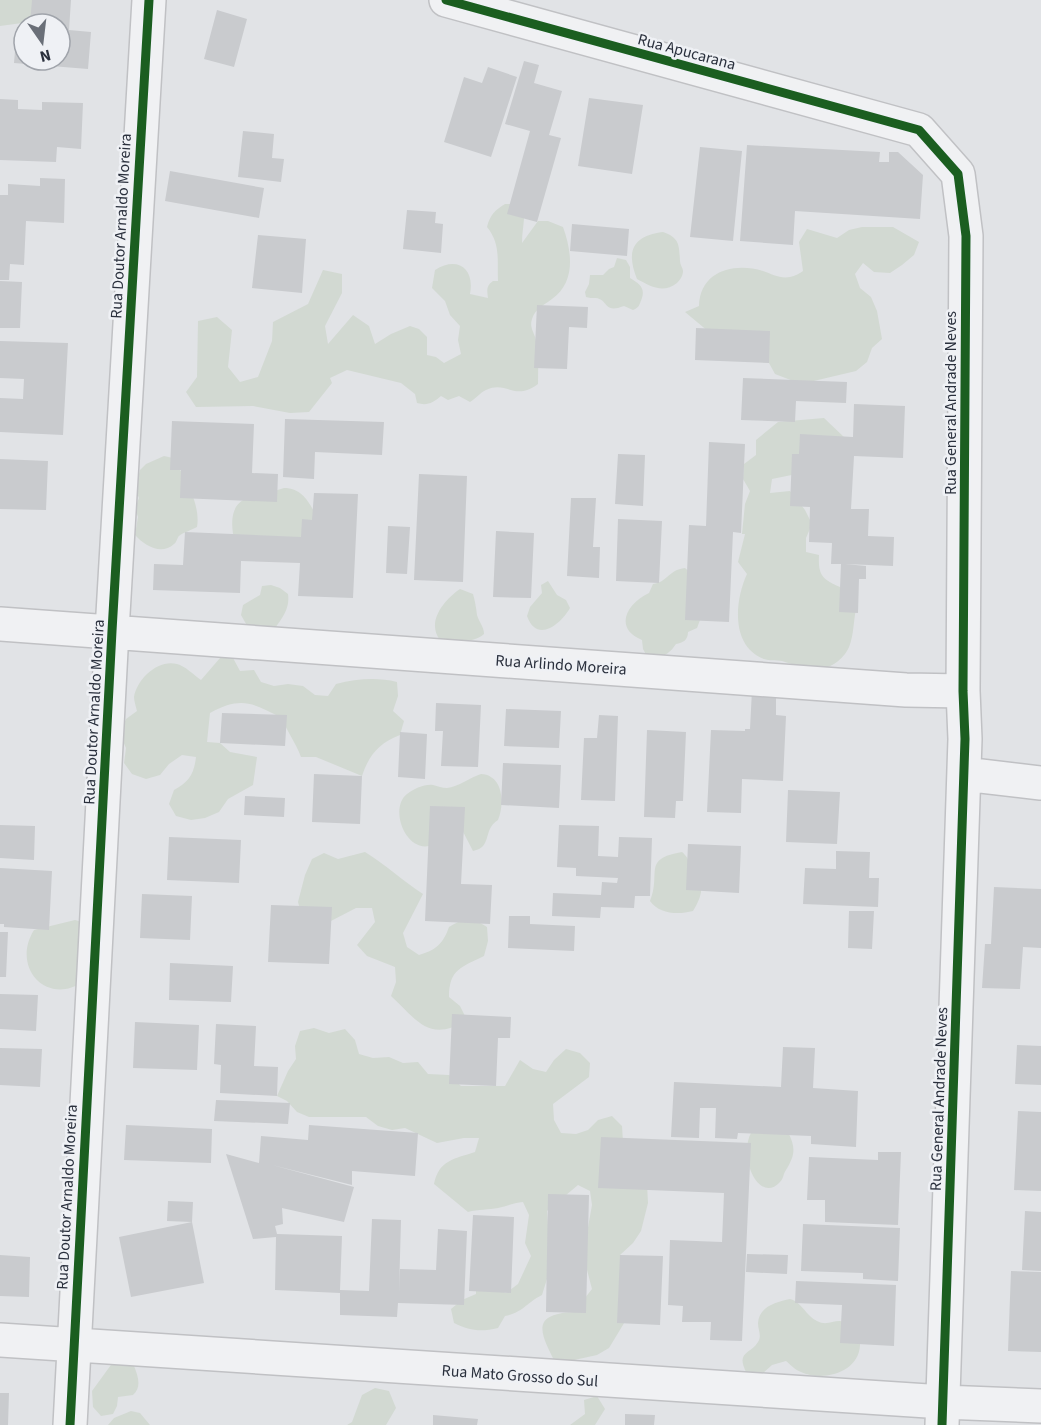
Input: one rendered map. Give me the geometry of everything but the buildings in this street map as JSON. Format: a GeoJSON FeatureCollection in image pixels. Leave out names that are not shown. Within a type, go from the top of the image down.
{"type":"FeatureCollection","features":[{"type":"Feature","properties":{"kind":"street","name":"Rua Doutor Arnaldo Moreira"},"geometry":{"type":"LineString","coordinates":[[70,1425],[112,631],[149,0]]}},
{"type":"Feature","properties":{"kind":"street","name":"Rua Apucarana"},"geometry":{"type":"LineString","coordinates":[[446,0],[919,130]]}},
{"type":"Feature","properties":{"kind":"street","name":"Rua General Andrade Neves"},"geometry":{"type":"LineString","coordinates":[[919,130],[958,174],[966,236],[963,691]]}},
{"type":"Feature","properties":{"kind":"street","name":"Rua Arlindo Moreira"},"geometry":{"type":"LineString","coordinates":[[0,624],[906,690],[963,691]]}},
{"type":"Feature","properties":{"kind":"street"},"geometry":{"type":"LineString","coordinates":[[963,691],[964,774],[1041,783]]}},
{"type":"Feature","properties":{"kind":"street","name":"Rua General Andrade Neves"},"geometry":{"type":"LineString","coordinates":[[942,1414],[964,774]]}},
{"type":"Feature","properties":{"kind":"street","name":"Rua Mato Grosso do Sul"},"geometry":{"type":"LineString","coordinates":[[0,1340],[942,1414],[1041,1406]]}},
{"type":"Feature","properties":{"kind":"shaded area"},"geometry":{"type":"Polygon","coordinates":[[[0,0],[45,0],[40,12],[12,12],[12,24],[0,26],[0,0]]]}},
{"type":"Feature","properties":{"kind":"shaded area"},"geometry":{"type":"Polygon","coordinates":[[[505,204],[514,204],[524,208],[522,243],[538,221],[548,221],[563,227],[570,256],[565,284],[560,292],[538,310],[531,322],[538,351],[538,384],[530,389],[517,391],[500,387],[484,391],[470,402],[459,396],[448,400],[441,396],[430,403],[421,404],[417,403],[415,394],[401,383],[347,370],[330,378],[332,383],[309,412],[290,413],[253,406],[196,407],[186,392],[197,377],[198,321],[217,317],[232,330],[228,367],[240,382],[258,377],[272,341],[273,322],[308,304],[323,270],[342,274],[342,293],[325,326],[328,344],[353,315],[369,326],[375,344],[410,326],[419,329],[427,337],[427,355],[436,357],[444,363],[461,354],[458,340],[460,326],[450,315],[445,301],[432,288],[435,270],[450,264],[463,267],[470,277],[470,294],[488,298],[489,285],[493,281],[498,281],[498,260],[494,240],[487,227],[493,213],[505,204]]]}},
{"type":"Feature","properties":{"kind":"shaded area"},"geometry":{"type":"Polygon","coordinates":[[[862,227],[893,227],[919,242],[914,255],[890,273],[874,272],[863,263],[855,274],[860,288],[871,297],[877,311],[882,339],[872,348],[867,362],[856,371],[801,384],[775,374],[769,363],[768,349],[709,332],[685,312],[699,306],[705,284],[720,272],[752,268],[786,277],[803,271],[799,242],[807,229],[837,238],[849,230],[862,227]]]}},
{"type":"Feature","properties":{"kind":"shaded area"},"geometry":{"type":"Polygon","coordinates":[[[663,232],[673,237],[678,243],[683,271],[677,283],[667,288],[652,286],[637,279],[632,261],[632,253],[638,242],[644,237],[663,232]]]}},
{"type":"Feature","properties":{"kind":"shaded area"},"geometry":{"type":"Polygon","coordinates":[[[617,258],[626,260],[630,267],[630,278],[642,289],[640,304],[633,310],[624,306],[609,308],[600,299],[586,297],[585,292],[590,275],[603,275],[614,267],[617,258]]]}},
{"type":"Feature","properties":{"kind":"shaded area"},"geometry":{"type":"Polygon","coordinates":[[[824,418],[845,438],[816,470],[772,479],[770,493],[790,491],[805,510],[812,524],[806,538],[806,552],[819,555],[822,576],[840,587],[844,600],[856,609],[852,639],[845,654],[830,666],[815,669],[764,659],[753,653],[745,644],[738,621],[738,609],[747,574],[738,562],[745,534],[742,534],[745,504],[750,491],[743,479],[744,464],[756,455],[756,440],[778,422],[824,418]]]}},
{"type":"Feature","properties":{"kind":"shaded area"},"geometry":{"type":"Polygon","coordinates":[[[164,456],[173,458],[182,474],[191,491],[198,518],[197,527],[183,533],[169,547],[158,549],[143,542],[135,535],[138,517],[135,508],[139,498],[135,489],[140,470],[146,464],[164,456]]]}},
{"type":"Feature","properties":{"kind":"shaded area"},"geometry":{"type":"Polygon","coordinates":[[[284,488],[300,493],[308,501],[317,517],[307,541],[238,538],[233,534],[232,520],[234,510],[239,503],[254,496],[284,488]]]}},
{"type":"Feature","properties":{"kind":"shaded area"},"geometry":{"type":"Polygon","coordinates":[[[685,568],[692,574],[700,620],[697,628],[688,632],[685,641],[676,644],[667,653],[648,658],[643,649],[642,640],[628,629],[626,616],[629,609],[641,597],[649,593],[653,584],[685,568]]]}},
{"type":"Feature","properties":{"kind":"shaded area"},"geometry":{"type":"Polygon","coordinates":[[[548,581],[557,595],[566,600],[570,608],[555,625],[543,630],[531,624],[527,616],[530,607],[542,593],[541,585],[548,581]]]}},
{"type":"Feature","properties":{"kind":"shaded area"},"geometry":{"type":"Polygon","coordinates":[[[271,585],[288,594],[285,612],[275,628],[250,631],[241,615],[243,605],[260,595],[262,586],[271,585]]]}},
{"type":"Feature","properties":{"kind":"shaded area"},"geometry":{"type":"Polygon","coordinates":[[[460,589],[473,594],[484,634],[469,641],[440,640],[436,633],[436,619],[443,605],[460,589]]]}},
{"type":"Feature","properties":{"kind":"shaded area"},"geometry":{"type":"Polygon","coordinates":[[[220,658],[233,658],[240,671],[254,670],[261,682],[274,686],[288,684],[303,686],[315,695],[328,696],[336,684],[351,681],[374,679],[397,682],[398,696],[393,711],[404,721],[400,735],[386,742],[376,751],[362,776],[316,757],[301,757],[282,718],[255,705],[230,704],[210,713],[207,742],[220,743],[230,752],[257,757],[253,785],[228,799],[219,812],[205,818],[191,820],[176,816],[169,804],[174,790],[190,777],[196,757],[182,755],[169,764],[160,775],[146,779],[132,774],[124,763],[126,748],[120,735],[126,719],[137,711],[134,697],[139,684],[156,667],[170,663],[177,664],[201,680],[220,658]]]}},
{"type":"Feature","properties":{"kind":"shaded area"},"geometry":{"type":"Polygon","coordinates":[[[481,774],[494,779],[501,798],[498,820],[490,828],[483,846],[473,851],[459,824],[441,840],[429,846],[420,846],[413,842],[402,827],[400,818],[399,809],[407,794],[426,785],[451,787],[481,774]]]}},
{"type":"Feature","properties":{"kind":"shaded area"},"geometry":{"type":"Polygon","coordinates":[[[365,852],[423,894],[403,933],[407,947],[419,955],[438,945],[449,927],[459,922],[472,920],[487,927],[488,941],[484,956],[458,970],[451,980],[449,997],[460,1006],[467,1020],[454,1027],[433,1029],[417,1021],[391,996],[396,982],[395,967],[367,956],[357,945],[375,922],[372,908],[356,908],[329,922],[302,916],[298,902],[312,859],[324,853],[338,859],[365,852]]]}},
{"type":"Feature","properties":{"kind":"shaded area"},"geometry":{"type":"Polygon","coordinates":[[[682,852],[697,877],[701,888],[700,897],[693,911],[675,913],[658,909],[650,901],[657,863],[669,855],[682,852]]]}},
{"type":"Feature","properties":{"kind":"shaded area"},"geometry":{"type":"Polygon","coordinates":[[[75,920],[82,922],[83,982],[69,988],[56,989],[45,986],[36,979],[27,957],[28,944],[34,930],[75,920]]]}},
{"type":"Feature","properties":{"kind":"shaded area"},"geometry":{"type":"Polygon","coordinates":[[[314,1028],[329,1033],[345,1029],[355,1040],[359,1054],[373,1058],[389,1057],[403,1063],[418,1062],[428,1074],[449,1075],[461,1086],[505,1086],[520,1060],[533,1069],[546,1072],[554,1060],[566,1049],[580,1053],[590,1063],[589,1077],[553,1104],[554,1120],[561,1133],[576,1134],[588,1130],[598,1120],[612,1116],[622,1126],[623,1142],[647,1184],[648,1203],[641,1231],[633,1243],[620,1255],[624,1284],[632,1310],[609,1348],[597,1355],[556,1364],[543,1335],[542,1328],[545,1321],[550,1317],[574,1312],[592,1289],[581,1247],[587,1233],[592,1205],[590,1191],[578,1185],[547,1211],[551,1266],[542,1295],[521,1310],[505,1316],[498,1328],[476,1330],[454,1323],[451,1309],[462,1300],[476,1294],[476,1279],[506,1293],[518,1284],[531,1256],[525,1243],[529,1215],[523,1202],[468,1212],[434,1184],[436,1176],[444,1165],[475,1152],[479,1138],[437,1143],[405,1128],[392,1130],[378,1126],[366,1117],[309,1117],[297,1112],[287,1101],[277,1096],[296,1059],[295,1046],[300,1031],[314,1028]]]}},
{"type":"Feature","properties":{"kind":"shaded area"},"geometry":{"type":"Polygon","coordinates":[[[788,1132],[793,1147],[791,1160],[780,1182],[772,1187],[765,1187],[758,1183],[749,1165],[747,1154],[751,1133],[788,1132]]]}},
{"type":"Feature","properties":{"kind":"shaded area"},"geometry":{"type":"Polygon","coordinates":[[[790,1299],[821,1323],[841,1321],[848,1323],[857,1331],[860,1345],[858,1355],[853,1362],[838,1373],[829,1375],[810,1375],[797,1370],[786,1361],[772,1365],[761,1375],[747,1374],[743,1357],[759,1340],[759,1317],[770,1306],[790,1299]]]}},
{"type":"Feature","properties":{"kind":"shaded area"},"geometry":{"type":"Polygon","coordinates":[[[116,1358],[134,1366],[138,1377],[138,1388],[133,1395],[118,1397],[113,1414],[101,1416],[93,1407],[92,1391],[116,1358]]]}},
{"type":"Feature","properties":{"kind":"shaded area"},"geometry":{"type":"Polygon","coordinates":[[[375,1388],[389,1391],[396,1408],[386,1425],[347,1425],[352,1422],[362,1395],[375,1388]]]}},
{"type":"Feature","properties":{"kind":"shaded area"},"geometry":{"type":"Polygon","coordinates":[[[597,1396],[605,1409],[595,1425],[570,1425],[585,1414],[584,1400],[597,1396]]]}},
{"type":"Feature","properties":{"kind":"shaded area"},"geometry":{"type":"Polygon","coordinates":[[[131,1411],[140,1413],[150,1425],[108,1425],[114,1418],[131,1411]]]}},
{"type":"Feature","properties":{"kind":"cycle path"},"geometry":{"type":"LineString","coordinates":[[70,1425],[112,631],[149,0]]}},
{"type":"Feature","properties":{"kind":"cycle path"},"geometry":{"type":"LineString","coordinates":[[446,0],[919,130],[958,174],[966,236],[963,691],[965,739],[942,1425]]}}]}
